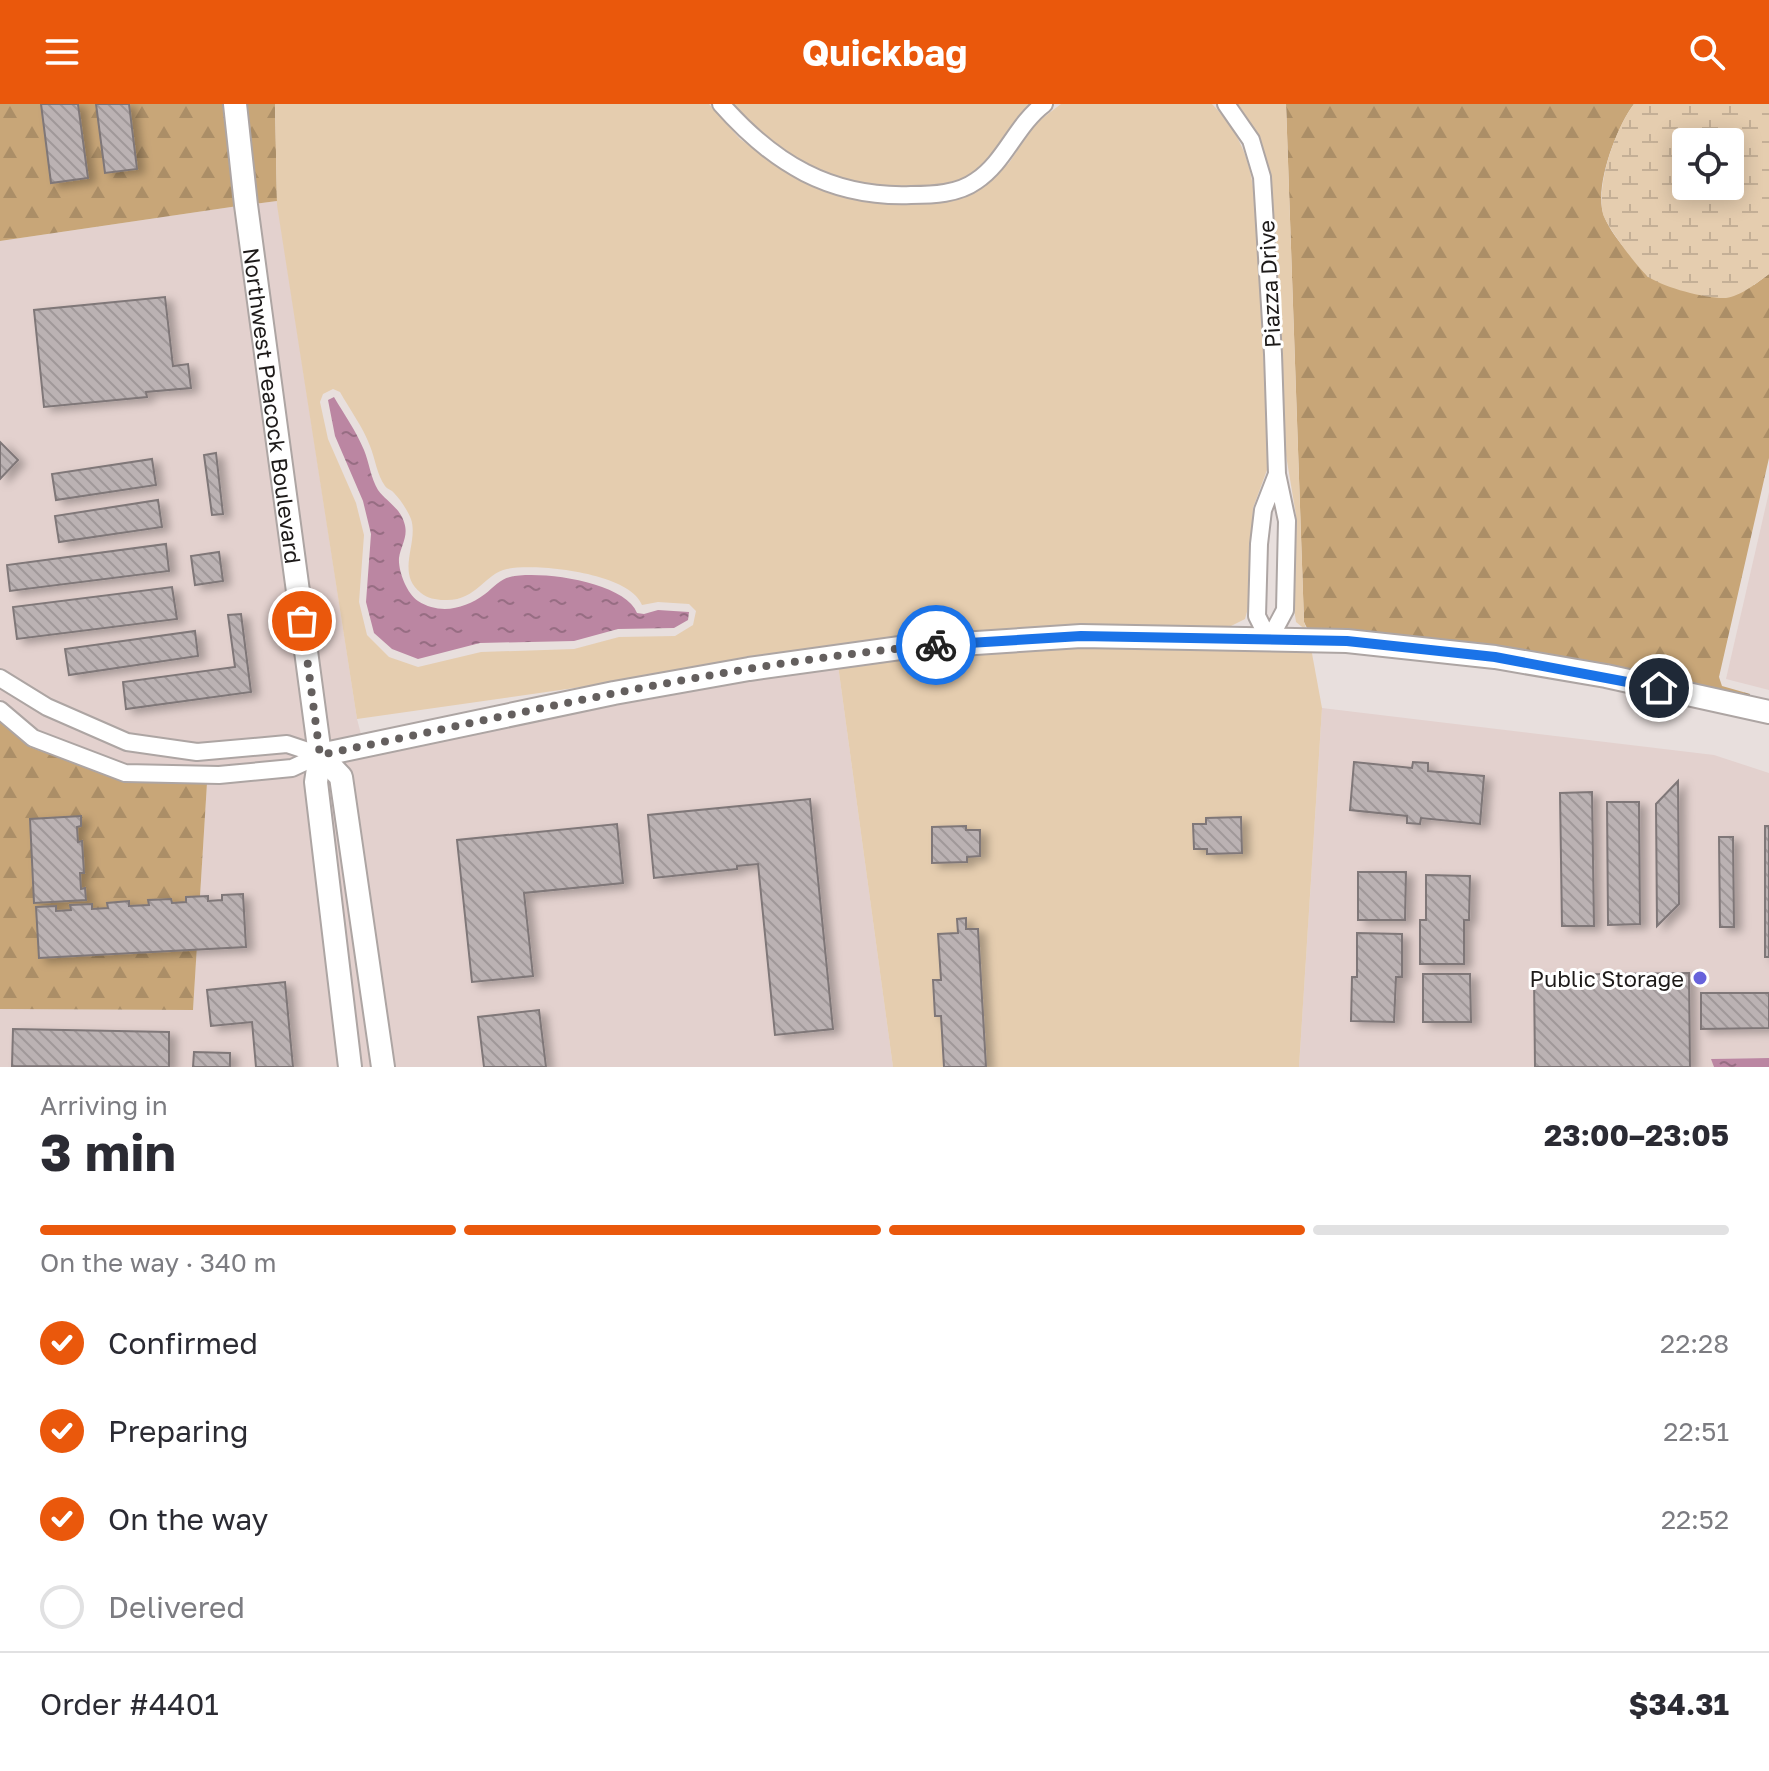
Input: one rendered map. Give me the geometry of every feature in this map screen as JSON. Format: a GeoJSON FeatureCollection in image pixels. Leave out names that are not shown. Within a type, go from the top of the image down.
{"type":"FeatureCollection","features":[{"type":"Feature","properties":{"kind":"street","name":"Northwest Peacock Boulevard"},"geometry":{"type":"LineString","coordinates":[[235,104],[320,755],[316,786],[350,1067]]}},
{"type":"Feature","properties":{"kind":"street"},"geometry":{"type":"LineString","coordinates":[[721,104],[754,140],[814,178],[854,191],[902,196],[945,193],[973,183],[992,167],[1022,125],[1044,104]]}},
{"type":"Feature","properties":{"kind":"street","name":"Piazza Drive"},"geometry":{"type":"LineString","coordinates":[[1226,104],[1251,140],[1264,187],[1277,474],[1287,521],[1285,610],[1269,640]]}},
{"type":"Feature","properties":{"kind":"street","name":"Piazza Drive"},"geometry":{"type":"LineString","coordinates":[[1269,640],[1257,616],[1259,544],[1263,510],[1277,474]]}},
{"type":"Feature","properties":{"kind":"street"},"geometry":{"type":"LineString","coordinates":[[0,710],[33,738],[125,773],[219,775],[290,768],[320,755],[614,693],[749,669],[900,648],[1081,636],[1347,641],[1495,657],[1606,676],[1769,712]]}},
{"type":"Feature","properties":{"kind":"street"},"geometry":{"type":"LineString","coordinates":[[0,678],[47,707],[127,742],[197,752],[287,744],[320,755]]}},
{"type":"Feature","properties":{"kind":"street","name":"Northwest Peacock Boulevard"},"geometry":{"type":"LineString","coordinates":[[320,755],[341,777],[383,1067]]}},
{"type":"Feature","properties":{"kind":"shaded area"},"geometry":{"type":"Polygon","coordinates":[[[277,201],[362,738],[326,745],[253,204],[277,201]]]}},
{"type":"Feature","properties":{"kind":"shaded area"},"geometry":{"type":"Polygon","coordinates":[[[238,206],[311,743],[287,735],[197,743],[129,734],[51,699],[0,669],[0,241],[238,206]]]}},
{"type":"Feature","properties":{"kind":"shaded area"},"geometry":{"type":"Polygon","coordinates":[[[1769,492],[1769,690],[1726,679],[1769,492]]]}},
{"type":"Feature","properties":{"kind":"shaded area"},"geometry":{"type":"Polygon","coordinates":[[[838,665],[893,1067],[391,1067],[336,760],[615,701],[838,665]]]}},
{"type":"Feature","properties":{"kind":"shaded area"},"geometry":{"type":"Polygon","coordinates":[[[0,688],[45,714],[126,750],[196,760],[287,752],[298,756],[219,766],[126,765],[36,731],[0,699],[0,688]]]}},
{"type":"Feature","properties":{"kind":"shaded area"},"geometry":{"type":"Polygon","coordinates":[[[1322,708],[1714,755],[1769,773],[1769,1058],[1712,1059],[1714,1067],[1299,1067],[1322,708]]]}},
{"type":"Feature","properties":{"kind":"shaded area"},"geometry":{"type":"Polygon","coordinates":[[[310,768],[342,1067],[0,1067],[0,1009],[193,1010],[207,783],[293,776],[310,768]]]}},
{"type":"Feature","properties":{"kind":"shaded area"},"geometry":{"type":"Polygon","coordinates":[[[325,771],[334,781],[376,1067],[357,1067],[325,771]]]}},
{"type":"Feature","properties":{"kind":"green space"},"geometry":{"type":"Polygon","coordinates":[[[0,104],[228,104],[238,206],[0,241],[0,104]]]}},
{"type":"Feature","properties":{"kind":"green space"},"geometry":{"type":"Polygon","coordinates":[[[243,104],[275,104],[277,201],[253,204],[243,104]]]}},
{"type":"Feature","properties":{"kind":"green space"},"geometry":{"type":"Polygon","coordinates":[[[275,104],[709,104],[740,139],[792,176],[843,197],[906,204],[944,201],[982,187],[1009,163],[1035,124],[1061,104],[1212,104],[1238,138],[1248,162],[1255,205],[1269,454],[1267,470],[1253,508],[1245,619],[1225,629],[679,673],[357,719],[277,205],[275,104]],[[333,389],[323,394],[320,402],[328,439],[356,503],[364,535],[359,602],[367,635],[389,657],[418,667],[481,652],[574,649],[619,637],[675,636],[693,625],[696,611],[689,604],[658,602],[642,605],[634,594],[620,585],[560,569],[507,569],[464,597],[455,599],[438,600],[423,595],[413,585],[410,576],[411,519],[399,498],[382,482],[367,439],[340,392],[333,389]]]}},
{"type":"Feature","properties":{"kind":"green space"},"geometry":{"type":"Polygon","coordinates":[[[731,104],[1030,104],[988,160],[972,174],[949,183],[915,187],[880,185],[832,175],[789,154],[769,140],[731,104]]]}},
{"type":"Feature","properties":{"kind":"green space"},"geometry":{"type":"Polygon","coordinates":[[[1237,104],[1286,104],[1304,622],[1307,631],[1296,622],[1294,609],[1296,515],[1285,449],[1270,182],[1259,141],[1237,104]]]}},
{"type":"Feature","properties":{"kind":"green space"},"geometry":{"type":"Polygon","coordinates":[[[1286,104],[1634,104],[1614,142],[1604,174],[1601,204],[1612,232],[1648,277],[1754,285],[1769,274],[1769,458],[1719,677],[1722,686],[1750,694],[1749,699],[1393,635],[1307,628],[1304,622],[1286,104]]]}},
{"type":"Feature","properties":{"kind":"green space"},"geometry":{"type":"Polygon","coordinates":[[[1634,104],[1769,104],[1769,274],[1738,295],[1726,298],[1698,295],[1650,278],[1617,238],[1603,214],[1602,187],[1614,141],[1634,104]]]}},
{"type":"Feature","properties":{"kind":"green space"},"geometry":{"type":"Polygon","coordinates":[[[1082,644],[1311,648],[1322,708],[1299,1067],[893,1067],[838,665],[900,657],[1082,644]]]}},
{"type":"Feature","properties":{"kind":"green space"},"geometry":{"type":"Polygon","coordinates":[[[0,720],[30,747],[123,781],[207,783],[193,1010],[0,1009],[0,720]]]}},
{"type":"Feature","properties":{"kind":"water"},"geometry":{"type":"Polygon","coordinates":[[[334,397],[361,443],[378,490],[402,517],[406,532],[399,558],[400,569],[407,588],[418,601],[435,608],[452,608],[477,599],[506,578],[541,575],[599,586],[629,602],[637,613],[658,610],[689,612],[688,620],[674,628],[618,629],[574,641],[480,643],[418,659],[392,649],[374,633],[366,602],[371,534],[363,501],[335,436],[328,400],[334,397]]]}},
{"type":"Feature","properties":{"kind":"water"},"geometry":{"type":"Polygon","coordinates":[[[1769,1058],[1769,1067],[1714,1067],[1711,1059],[1769,1058]]]}},
{"type":"Feature","properties":{"kind":"building"},"geometry":{"type":"Polygon","coordinates":[[[41,104],[78,104],[88,178],[51,183],[41,104]]]}},
{"type":"Feature","properties":{"kind":"building"},"geometry":{"type":"Polygon","coordinates":[[[96,104],[129,104],[137,169],[105,173],[96,104]]]}},
{"type":"Feature","properties":{"kind":"building"},"geometry":{"type":"Polygon","coordinates":[[[165,297],[173,366],[188,364],[191,388],[146,392],[147,397],[44,407],[34,310],[165,297]]]}},
{"type":"Feature","properties":{"kind":"building"},"geometry":{"type":"Polygon","coordinates":[[[0,442],[18,460],[0,479],[0,442]]]}},
{"type":"Feature","properties":{"kind":"building"},"geometry":{"type":"Polygon","coordinates":[[[216,453],[223,514],[212,515],[204,455],[216,453]]]}},
{"type":"Feature","properties":{"kind":"building"},"geometry":{"type":"Polygon","coordinates":[[[152,459],[156,485],[56,500],[52,474],[152,459]]]}},
{"type":"Feature","properties":{"kind":"building"},"geometry":{"type":"Polygon","coordinates":[[[158,500],[162,527],[59,542],[55,516],[158,500]]]}},
{"type":"Feature","properties":{"kind":"building"},"geometry":{"type":"Polygon","coordinates":[[[166,544],[169,571],[10,591],[7,565],[166,544]]]}},
{"type":"Feature","properties":{"kind":"building"},"geometry":{"type":"Polygon","coordinates":[[[219,552],[223,581],[195,585],[191,556],[219,552]]]}},
{"type":"Feature","properties":{"kind":"building"},"geometry":{"type":"Polygon","coordinates":[[[172,587],[177,619],[17,639],[13,607],[172,587]]]}},
{"type":"Feature","properties":{"kind":"building"},"geometry":{"type":"Polygon","coordinates":[[[241,614],[251,692],[126,709],[123,682],[235,667],[228,615],[241,614]]]}},
{"type":"Feature","properties":{"kind":"building"},"geometry":{"type":"Polygon","coordinates":[[[195,631],[198,656],[69,675],[65,649],[195,631]]]}},
{"type":"Feature","properties":{"kind":"building"},"geometry":{"type":"Polygon","coordinates":[[[1354,762],[1412,768],[1413,762],[1428,763],[1428,771],[1484,776],[1480,824],[1421,818],[1420,824],[1407,823],[1407,816],[1350,810],[1354,762]]]}},
{"type":"Feature","properties":{"kind":"building"},"geometry":{"type":"Polygon","coordinates":[[[1678,781],[1679,904],[1657,926],[1656,804],[1678,781]]]}},
{"type":"Feature","properties":{"kind":"building"},"geometry":{"type":"Polygon","coordinates":[[[1592,792],[1594,926],[1562,926],[1560,793],[1592,792]]]}},
{"type":"Feature","properties":{"kind":"building"},"geometry":{"type":"Polygon","coordinates":[[[810,799],[833,1029],[775,1035],[758,864],[654,878],[648,815],[810,799]]]}},
{"type":"Feature","properties":{"kind":"building"},"geometry":{"type":"Polygon","coordinates":[[[1607,802],[1639,802],[1640,924],[1608,925],[1607,802]]]}},
{"type":"Feature","properties":{"kind":"building"},"geometry":{"type":"Polygon","coordinates":[[[81,816],[81,826],[77,827],[78,842],[82,841],[84,873],[80,873],[81,889],[85,888],[86,900],[34,903],[30,819],[81,816]]]}},
{"type":"Feature","properties":{"kind":"building"},"geometry":{"type":"Polygon","coordinates":[[[1241,817],[1242,853],[1207,854],[1207,849],[1194,849],[1193,824],[1206,824],[1206,818],[1241,817]]]}},
{"type":"Feature","properties":{"kind":"building"},"geometry":{"type":"Polygon","coordinates":[[[617,824],[623,883],[524,893],[533,976],[472,982],[457,840],[617,824]]]}},
{"type":"Feature","properties":{"kind":"building"},"geometry":{"type":"Polygon","coordinates":[[[966,826],[966,830],[980,830],[980,856],[967,857],[967,862],[932,863],[932,827],[966,826]]]}},
{"type":"Feature","properties":{"kind":"building"},"geometry":{"type":"Polygon","coordinates":[[[1765,826],[1769,826],[1769,957],[1765,957],[1765,826]]]}},
{"type":"Feature","properties":{"kind":"building"},"geometry":{"type":"Polygon","coordinates":[[[1719,837],[1733,837],[1734,927],[1720,927],[1719,837]]]}},
{"type":"Feature","properties":{"kind":"building"},"geometry":{"type":"Polygon","coordinates":[[[1358,872],[1406,872],[1405,920],[1358,920],[1358,872]]]}},
{"type":"Feature","properties":{"kind":"building"},"geometry":{"type":"Polygon","coordinates":[[[1426,875],[1470,876],[1469,920],[1464,920],[1464,964],[1420,964],[1420,920],[1426,920],[1426,875]]]}},
{"type":"Feature","properties":{"kind":"building"},"geometry":{"type":"Polygon","coordinates":[[[243,894],[246,947],[39,958],[36,907],[56,906],[56,911],[71,910],[70,905],[92,904],[92,909],[108,908],[107,903],[129,901],[129,906],[149,905],[148,900],[171,899],[172,903],[186,902],[186,897],[208,896],[208,901],[222,900],[222,895],[243,894]]]}},
{"type":"Feature","properties":{"kind":"building"},"geometry":{"type":"Polygon","coordinates":[[[966,918],[966,929],[978,929],[986,1067],[944,1067],[941,1016],[935,1016],[933,980],[941,980],[938,934],[958,933],[957,919],[966,918]]]}},
{"type":"Feature","properties":{"kind":"building"},"geometry":{"type":"Polygon","coordinates":[[[1357,933],[1402,934],[1402,977],[1396,977],[1394,1022],[1351,1021],[1352,977],[1357,977],[1357,933]]]}},
{"type":"Feature","properties":{"kind":"building"},"geometry":{"type":"Polygon","coordinates":[[[1689,973],[1690,1067],[1535,1067],[1534,975],[1689,973]]]}},
{"type":"Feature","properties":{"kind":"building"},"geometry":{"type":"Polygon","coordinates":[[[1423,974],[1470,974],[1471,1022],[1423,1022],[1423,974]]]}},
{"type":"Feature","properties":{"kind":"building"},"geometry":{"type":"Polygon","coordinates":[[[285,982],[293,1067],[256,1067],[252,1022],[211,1026],[207,990],[285,982]]]}},
{"type":"Feature","properties":{"kind":"building"},"geometry":{"type":"Polygon","coordinates":[[[1701,993],[1769,993],[1769,1028],[1701,1029],[1701,993]]]}},
{"type":"Feature","properties":{"kind":"building"},"geometry":{"type":"Polygon","coordinates":[[[539,1010],[546,1067],[484,1067],[478,1017],[539,1010]]]}},
{"type":"Feature","properties":{"kind":"building"},"geometry":{"type":"Polygon","coordinates":[[[13,1029],[169,1032],[169,1067],[12,1066],[13,1029]]]}},
{"type":"Feature","properties":{"kind":"building"},"geometry":{"type":"Polygon","coordinates":[[[194,1052],[230,1053],[230,1067],[193,1067],[194,1052]]]}},
{"type":"Feature","properties":{"kind":"way so far"},"geometry":{"type":"LineString","coordinates":[[302,621],[320,755],[641,688],[749,669],[936,645]]}},
{"type":"Feature","properties":{"kind":"place","name":"Public Storage"},"geometry":{"type":"Point","coordinates":[1700,978]}},
{"type":"Feature","properties":{"kind":"route"},"geometry":{"type":"LineString","coordinates":[[936,645],[1081,636],[1347,641],[1495,657],[1659,688]]}}]}
